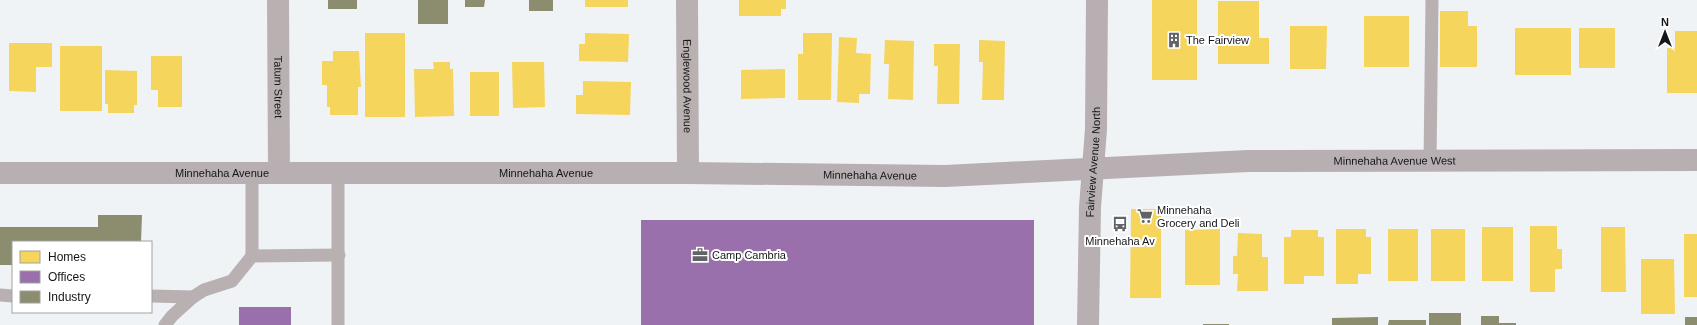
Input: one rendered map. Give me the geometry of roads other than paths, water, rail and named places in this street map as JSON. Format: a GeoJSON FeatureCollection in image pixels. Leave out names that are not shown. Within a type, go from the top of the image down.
{"type":"FeatureCollection","features":[{"type":"Feature","properties":{"kind":"street","name":"Tatum Street"},"geometry":{"type":"LineString","coordinates":[[278,0],[279,173]]}},
{"type":"Feature","properties":{"kind":"street","name":"Englewood Avenue"},"geometry":{"type":"LineString","coordinates":[[687,0],[688,173]]}},
{"type":"Feature","properties":{"kind":"street","name":"Fairview Avenue North"},"geometry":{"type":"LineString","coordinates":[[1088,325],[1090,207],[1096,129],[1096,0]]}},
{"type":"Feature","properties":{"kind":"street","name":"Minnehaha Avenue West"},"geometry":{"type":"LineString","coordinates":[[1092,168],[1248,161],[1430,162],[1697,160]]}},
{"type":"Feature","properties":{"kind":"street","name":"Minnehaha Avenue"},"geometry":{"type":"LineString","coordinates":[[0,173],[688,173],[945,176],[1092,168]]}},
{"type":"Feature","properties":{"kind":"lane"},"geometry":{"type":"LineString","coordinates":[[1430,162],[1432,0]]}},
{"type":"Feature","properties":{"kind":"lane"},"geometry":{"type":"LineString","coordinates":[[165,325],[172,316],[193,297],[204,290],[232,280],[252,256],[252,173]]}},
{"type":"Feature","properties":{"kind":"lane"},"geometry":{"type":"LineString","coordinates":[[338,173],[338,325]]}},
{"type":"Feature","properties":{"kind":"lane"},"geometry":{"type":"LineString","coordinates":[[252,256],[339,255]]}},
{"type":"Feature","properties":{"kind":"lane"},"geometry":{"type":"LineString","coordinates":[[0,295],[12,296]]}},
{"type":"Feature","properties":{"kind":"lane"},"geometry":{"type":"LineString","coordinates":[[152,296],[193,297]]}},
{"type":"Feature","properties":{"kind":"place","name":"The Fairview"},"geometry":{"type":"Point","coordinates":[1174,40]}},
{"type":"Feature","properties":{"kind":"place","name":"Minnehaha Grocery and Deli"},"geometry":{"type":"Point","coordinates":[1145,216]}},
{"type":"Feature","properties":{"kind":"place","name":"Minnehaha Av"},"geometry":{"type":"Point","coordinates":[1120,224]}},
{"type":"Feature","properties":{"kind":"place","name":"Camp Cambria"},"geometry":{"type":"Point","coordinates":[700,255]}}]}
